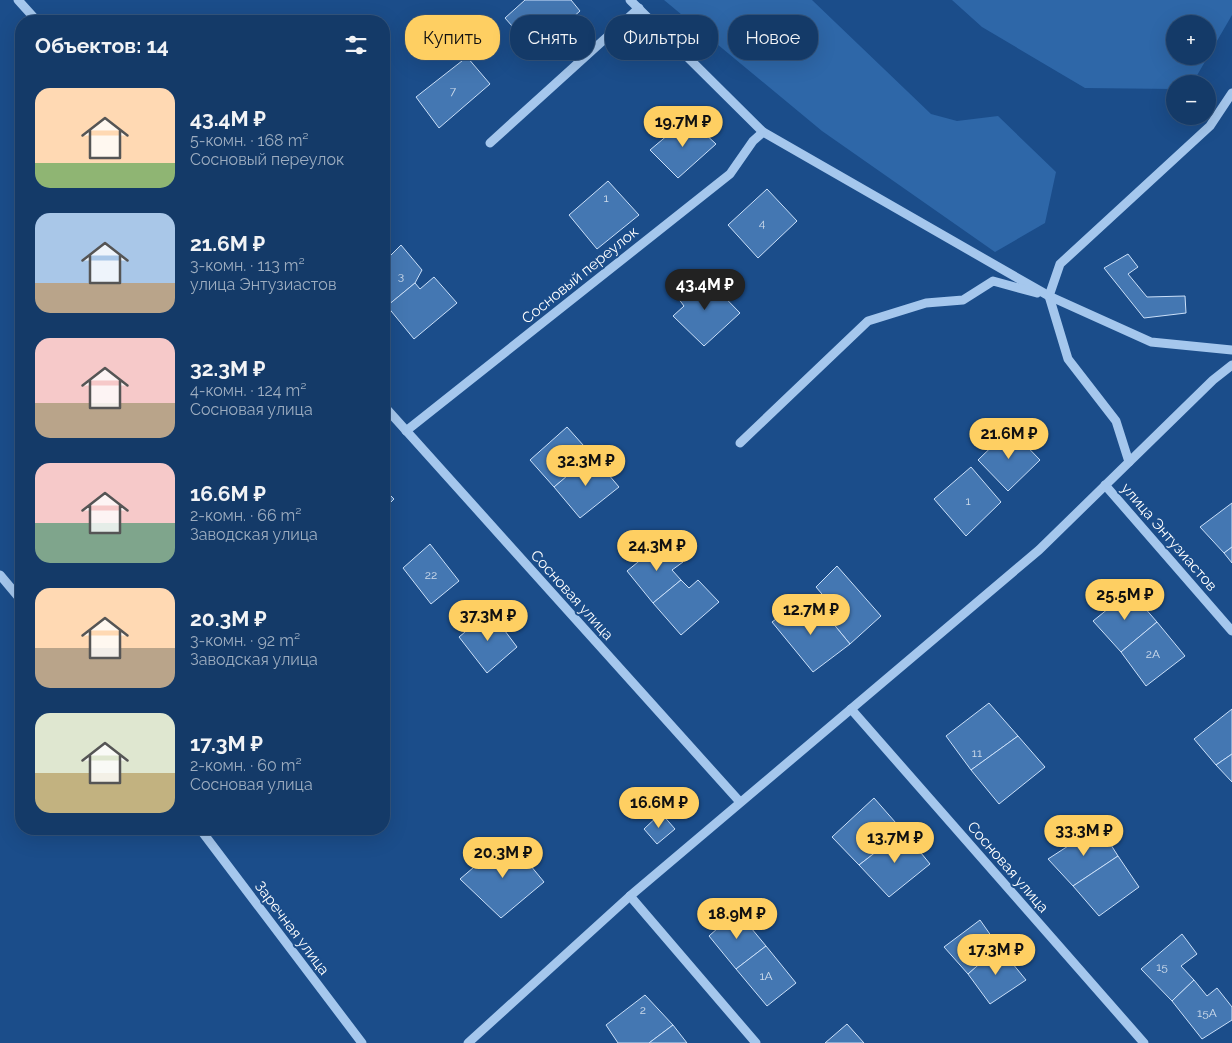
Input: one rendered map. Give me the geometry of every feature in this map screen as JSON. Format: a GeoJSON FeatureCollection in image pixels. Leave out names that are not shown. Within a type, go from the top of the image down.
{"type":"FeatureCollection","features":[{"type":"Feature","properties":{"kind":"street"},"geometry":{"type":"LineString","coordinates":[[18,0],[32,15]]}},
{"type":"Feature","properties":{"kind":"street"},"geometry":{"type":"LineString","coordinates":[[630,0],[763,132],[1049,296],[1151,342],[1232,350]]}},
{"type":"Feature","properties":{"kind":"street"},"geometry":{"type":"LineString","coordinates":[[490,143],[639,8]]}},
{"type":"Feature","properties":{"kind":"street"},"geometry":{"type":"LineString","coordinates":[[1129,462],[1116,421],[1068,359],[1049,296],[1060,264],[1210,126],[1232,93]]}},
{"type":"Feature","properties":{"kind":"street","name":"Сосновый переулок"},"geometry":{"type":"LineString","coordinates":[[406,431],[730,174],[753,141],[763,132]]}},
{"type":"Feature","properties":{"kind":"street"},"geometry":{"type":"LineString","coordinates":[[740,443],[868,321],[926,303],[963,300],[993,281],[1049,296]]}},
{"type":"Feature","properties":{"kind":"street"},"geometry":{"type":"LineString","coordinates":[[468,1043],[630,896],[1039,550],[1213,380],[1232,365]]}},
{"type":"Feature","properties":{"kind":"street","name":"Сосновая улица"},"geometry":{"type":"LineString","coordinates":[[390,413],[740,802]]}},
{"type":"Feature","properties":{"kind":"street","name":"улица Энтузиастов"},"geometry":{"type":"LineString","coordinates":[[1105,485],[1232,630]]}},
{"type":"Feature","properties":{"kind":"street"},"geometry":{"type":"LineString","coordinates":[[0,575],[15,593]]}},
{"type":"Feature","properties":{"kind":"street","name":"Сосновая улица"},"geometry":{"type":"LineString","coordinates":[[851,709],[1144,1043]]}},
{"type":"Feature","properties":{"kind":"street","name":"Заречная улица"},"geometry":{"type":"LineString","coordinates":[[205,835],[362,1043]]}},
{"type":"Feature","properties":{"kind":"street"},"geometry":{"type":"LineString","coordinates":[[630,896],[756,1043]]}},
{"type":"Feature","properties":{"kind":"shaded area"},"geometry":{"type":"Polygon","coordinates":[[[664,0],[812,0],[931,114],[957,121],[998,116],[1056,172],[1045,223],[995,252],[822,131],[736,60],[818,60],[818,15],[728,15],[728,53],[718,45],[718,15],[682,15],[664,0]]]}},
{"type":"Feature","properties":{"kind":"shaded area"},"geometry":{"type":"Polygon","coordinates":[[[952,0],[1232,0],[1232,15],[1216,43],[1216,15],[1166,15],[1166,65],[1203,65],[1197,75],[1166,75],[1166,89],[1085,88],[982,27],[952,0]]]}},
{"type":"Feature","properties":{"kind":"building"},"geometry":{"type":"Polygon","coordinates":[[[525,0],[571,0],[580,11],[575,15],[510,15],[510,24],[505,18],[525,0]]]}},
{"type":"Feature","properties":{"kind":"building"},"geometry":{"type":"Polygon","coordinates":[[[463,60],[470,60],[490,84],[439,128],[416,97],[463,60]]]}},
{"type":"Feature","properties":{"kind":"building"},"geometry":{"type":"Polygon","coordinates":[[[688,118],[716,144],[678,178],[650,150],[688,118]]]}},
{"type":"Feature","properties":{"kind":"building"},"geometry":{"type":"Polygon","coordinates":[[[608,181],[639,215],[597,249],[569,215],[608,181]]]}},
{"type":"Feature","properties":{"kind":"building"},"geometry":{"type":"Polygon","coordinates":[[[767,189],[797,221],[758,258],[728,225],[767,189]]]}},
{"type":"Feature","properties":{"kind":"building"},"geometry":{"type":"Polygon","coordinates":[[[401,245],[422,270],[415,283],[390,304],[390,256],[401,245]]]}},
{"type":"Feature","properties":{"kind":"building"},"geometry":{"type":"Polygon","coordinates":[[[1128,254],[1138,267],[1128,274],[1147,297],[1185,296],[1186,313],[1144,318],[1104,268],[1128,254]]]}},
{"type":"Feature","properties":{"kind":"building"},"geometry":{"type":"Polygon","coordinates":[[[704,276],[740,313],[704,346],[673,316],[684,306],[678,298],[704,276]]]}},
{"type":"Feature","properties":{"kind":"building"},"geometry":{"type":"Polygon","coordinates":[[[434,277],[457,303],[414,339],[390,310],[390,304],[415,283],[420,289],[434,277]]]}},
{"type":"Feature","properties":{"kind":"building"},"geometry":{"type":"Polygon","coordinates":[[[567,427],[592,455],[554,487],[530,460],[567,427]]]}},
{"type":"Feature","properties":{"kind":"building"},"geometry":{"type":"Polygon","coordinates":[[[1010,429],[1040,460],[1008,491],[978,460],[1010,429]]]}},
{"type":"Feature","properties":{"kind":"building"},"geometry":{"type":"Polygon","coordinates":[[[592,455],[619,487],[580,518],[554,487],[592,455]]]}},
{"type":"Feature","properties":{"kind":"building"},"geometry":{"type":"Polygon","coordinates":[[[971,467],[1001,502],[966,536],[934,499],[971,467]]]}},
{"type":"Feature","properties":{"kind":"building"},"geometry":{"type":"Polygon","coordinates":[[[390,495],[394,499],[390,503],[390,495]]]}},
{"type":"Feature","properties":{"kind":"building"},"geometry":{"type":"Polygon","coordinates":[[[1232,503],[1232,547],[1224,553],[1200,527],[1232,503]]]}},
{"type":"Feature","properties":{"kind":"building"},"geometry":{"type":"Polygon","coordinates":[[[665,540],[683,562],[672,570],[681,580],[653,603],[627,571],[665,540]]]}},
{"type":"Feature","properties":{"kind":"building"},"geometry":{"type":"Polygon","coordinates":[[[430,544],[459,581],[431,604],[403,568],[430,544]]]}},
{"type":"Feature","properties":{"kind":"building"},"geometry":{"type":"Polygon","coordinates":[[[1232,547],[1232,563],[1224,553],[1232,547]]]}},
{"type":"Feature","properties":{"kind":"building"},"geometry":{"type":"Polygon","coordinates":[[[837,566],[881,616],[850,644],[827,616],[833,607],[816,587],[837,566]]]}},
{"type":"Feature","properties":{"kind":"building"},"geometry":{"type":"Polygon","coordinates":[[[681,580],[689,588],[698,580],[719,602],[681,635],[653,603],[681,580]]]}},
{"type":"Feature","properties":{"kind":"building"},"geometry":{"type":"Polygon","coordinates":[[[1130,591],[1157,622],[1121,652],[1093,621],[1130,591]]]}},
{"type":"Feature","properties":{"kind":"building"},"geometry":{"type":"Polygon","coordinates":[[[802,600],[818,624],[827,616],[850,644],[813,672],[772,622],[802,600]]]}},
{"type":"Feature","properties":{"kind":"building"},"geometry":{"type":"Polygon","coordinates":[[[490,611],[517,647],[487,673],[459,637],[490,611]]]}},
{"type":"Feature","properties":{"kind":"building"},"geometry":{"type":"Polygon","coordinates":[[[1157,622],[1185,656],[1146,686],[1121,652],[1157,622]]]}},
{"type":"Feature","properties":{"kind":"building"},"geometry":{"type":"Polygon","coordinates":[[[989,703],[1018,736],[971,770],[946,736],[989,703]]]}},
{"type":"Feature","properties":{"kind":"building"},"geometry":{"type":"Polygon","coordinates":[[[1232,709],[1232,754],[1216,765],[1194,739],[1232,709]]]}},
{"type":"Feature","properties":{"kind":"building"},"geometry":{"type":"Polygon","coordinates":[[[1018,736],[1045,767],[999,804],[971,770],[1018,736]]]}},
{"type":"Feature","properties":{"kind":"building"},"geometry":{"type":"Polygon","coordinates":[[[1232,754],[1232,782],[1216,765],[1232,754]]]}},
{"type":"Feature","properties":{"kind":"building"},"geometry":{"type":"Polygon","coordinates":[[[874,798],[903,831],[859,865],[832,837],[874,798]]]}},
{"type":"Feature","properties":{"kind":"building"},"geometry":{"type":"Polygon","coordinates":[[[661,813],[675,829],[657,844],[644,829],[661,813]]]}},
{"type":"Feature","properties":{"kind":"building"},"geometry":{"type":"Polygon","coordinates":[[[1099,826],[1118,856],[1073,886],[1048,859],[1099,826]]]}},
{"type":"Feature","properties":{"kind":"building"},"geometry":{"type":"Polygon","coordinates":[[[903,831],[930,864],[889,897],[859,865],[903,831]]]}},
{"type":"Feature","properties":{"kind":"building"},"geometry":{"type":"Polygon","coordinates":[[[508,838],[544,882],[501,918],[460,879],[508,838]]]}},
{"type":"Feature","properties":{"kind":"building"},"geometry":{"type":"Polygon","coordinates":[[[1118,856],[1139,887],[1099,916],[1073,886],[1118,856]]]}},
{"type":"Feature","properties":{"kind":"building"},"geometry":{"type":"Polygon","coordinates":[[[737,911],[766,946],[736,969],[709,936],[737,911]]]}},
{"type":"Feature","properties":{"kind":"building"},"geometry":{"type":"Polygon","coordinates":[[[980,920],[999,947],[968,974],[944,947],[980,920]]]}},
{"type":"Feature","properties":{"kind":"building"},"geometry":{"type":"Polygon","coordinates":[[[1182,934],[1197,954],[1181,966],[1194,980],[1172,1001],[1141,969],[1182,934]]]}},
{"type":"Feature","properties":{"kind":"building"},"geometry":{"type":"Polygon","coordinates":[[[766,946],[796,983],[767,1006],[736,969],[766,946]]]}},
{"type":"Feature","properties":{"kind":"building"},"geometry":{"type":"Polygon","coordinates":[[[999,947],[1026,980],[990,1004],[968,974],[999,947]]]}},
{"type":"Feature","properties":{"kind":"building"},"geometry":{"type":"Polygon","coordinates":[[[1194,980],[1207,996],[1217,988],[1232,1007],[1232,1020],[1202,1039],[1172,1001],[1194,980]]]}},
{"type":"Feature","properties":{"kind":"building"},"geometry":{"type":"Polygon","coordinates":[[[645,995],[673,1025],[649,1043],[618,1043],[606,1025],[645,995]]]}},
{"type":"Feature","properties":{"kind":"building"},"geometry":{"type":"Polygon","coordinates":[[[847,1024],[864,1043],[825,1043],[847,1024]]]}},
{"type":"Feature","properties":{"kind":"building"},"geometry":{"type":"Polygon","coordinates":[[[673,1025],[687,1043],[649,1043],[673,1025]]]}}]}
